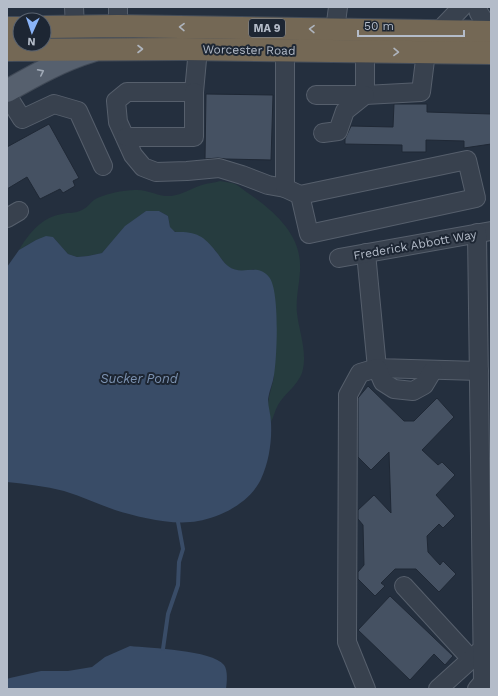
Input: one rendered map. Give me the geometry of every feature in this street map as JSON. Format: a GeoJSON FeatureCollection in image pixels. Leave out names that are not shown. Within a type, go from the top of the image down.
{"type":"FeatureCollection","features":[{"type":"Feature","properties":{"kind":"highway","name":"Worcester Road"},"geometry":{"type":"LineString","coordinates":[[52,24],[75,17],[118,17],[335,30],[491,31]]}},
{"type":"Feature","properties":{"kind":"highway","name":"Worcester Road"},"geometry":{"type":"LineString","coordinates":[[7,50],[198,49],[491,53]]}},
{"type":"Feature","properties":{"kind":"main road"},"geometry":{"type":"LineString","coordinates":[[7,91],[56,64],[75,56],[101,49]]}},
{"type":"Feature","properties":{"kind":"street"},"geometry":{"type":"LineString","coordinates":[[335,30],[338,7]]}},
{"type":"Feature","properties":{"kind":"street"},"geometry":{"type":"LineString","coordinates":[[439,31],[462,7]]}},
{"type":"Feature","properties":{"kind":"street"},"geometry":{"type":"LineString","coordinates":[[477,7],[479,13],[491,31]]}},
{"type":"Feature","properties":{"kind":"street"},"geometry":{"type":"LineString","coordinates":[[126,137],[194,137],[194,92],[198,49]]}},
{"type":"Feature","properties":{"kind":"street"},"geometry":{"type":"LineString","coordinates":[[194,92],[127,92],[116,101],[118,122],[133,155],[143,168],[156,172],[219,168],[268,185],[292,191],[467,160],[476,198],[309,234],[292,191],[285,50]]}},
{"type":"Feature","properties":{"kind":"street"},"geometry":{"type":"LineString","coordinates":[[365,52],[365,95]]}},
{"type":"Feature","properties":{"kind":"street"},"geometry":{"type":"LineString","coordinates":[[316,95],[365,95],[421,92],[426,52]]}},
{"type":"Feature","properties":{"kind":"street"},"geometry":{"type":"LineString","coordinates":[[7,95],[22,119],[54,104],[78,111],[103,166]]}},
{"type":"Feature","properties":{"kind":"street"},"geometry":{"type":"LineString","coordinates":[[323,133],[338,131],[345,111],[365,95]]}},
{"type":"Feature","properties":{"kind":"street"},"geometry":{"type":"LineString","coordinates":[[476,689],[483,682],[477,654],[479,371],[484,232]]}},
{"type":"Feature","properties":{"kind":"street","name":"Frederick Abbott Way"},"geometry":{"type":"LineString","coordinates":[[339,258],[484,232]]}},
{"type":"Feature","properties":{"kind":"street"},"geometry":{"type":"LineString","coordinates":[[366,253],[377,368]]}},
{"type":"Feature","properties":{"kind":"street"},"geometry":{"type":"LineString","coordinates":[[366,689],[348,642],[348,395],[360,373],[377,368],[479,371]]}},
{"type":"Feature","properties":{"kind":"street"},"geometry":{"type":"LineString","coordinates":[[404,586],[477,654]]}},
{"type":"Feature","properties":{"kind":"street"},"geometry":{"type":"LineString","coordinates":[[438,689],[477,654]]}},
{"type":"Feature","properties":{"kind":"green space"},"geometry":{"type":"Polygon","coordinates":[[[220,181],[237,185],[270,210],[286,226],[292,235],[299,255],[300,269],[297,313],[304,350],[304,365],[300,378],[278,405],[271,422],[268,405],[274,377],[254,269],[246,272],[235,270],[227,266],[214,249],[184,232],[176,232],[172,230],[168,216],[159,211],[146,211],[126,226],[102,253],[77,257],[68,254],[53,237],[36,240],[19,250],[32,232],[48,218],[79,211],[94,200],[108,194],[140,190],[171,196],[202,185],[220,181]]]}},
{"type":"Feature","properties":{"kind":"water","name":"Sucker Pond"},"geometry":{"type":"Polygon","coordinates":[[[146,211],[159,211],[168,216],[170,227],[175,232],[195,234],[205,239],[227,265],[233,269],[260,270],[269,277],[275,295],[277,324],[276,354],[273,378],[268,399],[271,420],[271,437],[268,459],[264,472],[256,487],[243,501],[226,512],[198,521],[167,522],[145,518],[115,510],[64,491],[43,486],[7,482],[7,267],[19,250],[46,236],[53,237],[68,254],[77,257],[102,253],[125,226],[146,211]]]}},
{"type":"Feature","properties":{"kind":"water"},"geometry":{"type":"Polygon","coordinates":[[[130,646],[194,653],[217,660],[224,665],[226,670],[226,689],[7,689],[7,679],[41,671],[68,671],[92,667],[105,657],[130,646]]]}},
{"type":"Feature","properties":{"kind":"building"},"geometry":{"type":"Polygon","coordinates":[[[206,94],[273,95],[271,160],[205,159],[206,94]]]}},
{"type":"Feature","properties":{"kind":"building"},"geometry":{"type":"Polygon","coordinates":[[[394,104],[427,104],[427,112],[491,114],[491,144],[464,148],[464,141],[426,140],[426,152],[402,152],[402,145],[345,144],[345,139],[351,126],[393,127],[394,104]]]}},
{"type":"Feature","properties":{"kind":"building"},"geometry":{"type":"Polygon","coordinates":[[[49,124],[79,178],[73,181],[75,186],[63,193],[60,189],[40,199],[27,177],[7,189],[7,147],[49,124]]]}},
{"type":"Feature","properties":{"kind":"building"},"geometry":{"type":"Polygon","coordinates":[[[368,386],[404,421],[414,421],[437,398],[454,417],[422,450],[438,465],[442,462],[455,475],[436,495],[455,516],[443,528],[439,524],[427,536],[428,552],[440,565],[443,561],[456,574],[439,592],[416,569],[395,569],[381,583],[385,586],[375,596],[358,579],[358,572],[364,565],[363,525],[358,519],[358,510],[374,495],[391,513],[389,452],[371,470],[358,457],[358,398],[368,386]]]}},
{"type":"Feature","properties":{"kind":"building"},"geometry":{"type":"Polygon","coordinates":[[[390,596],[453,656],[445,665],[434,654],[410,680],[358,630],[390,596]]]}},
{"type":"Feature","properties":{"kind":"waterway"},"geometry":{"type":"LineString","coordinates":[[163,649],[168,614],[178,585],[179,562],[183,549],[178,522]]}}]}
